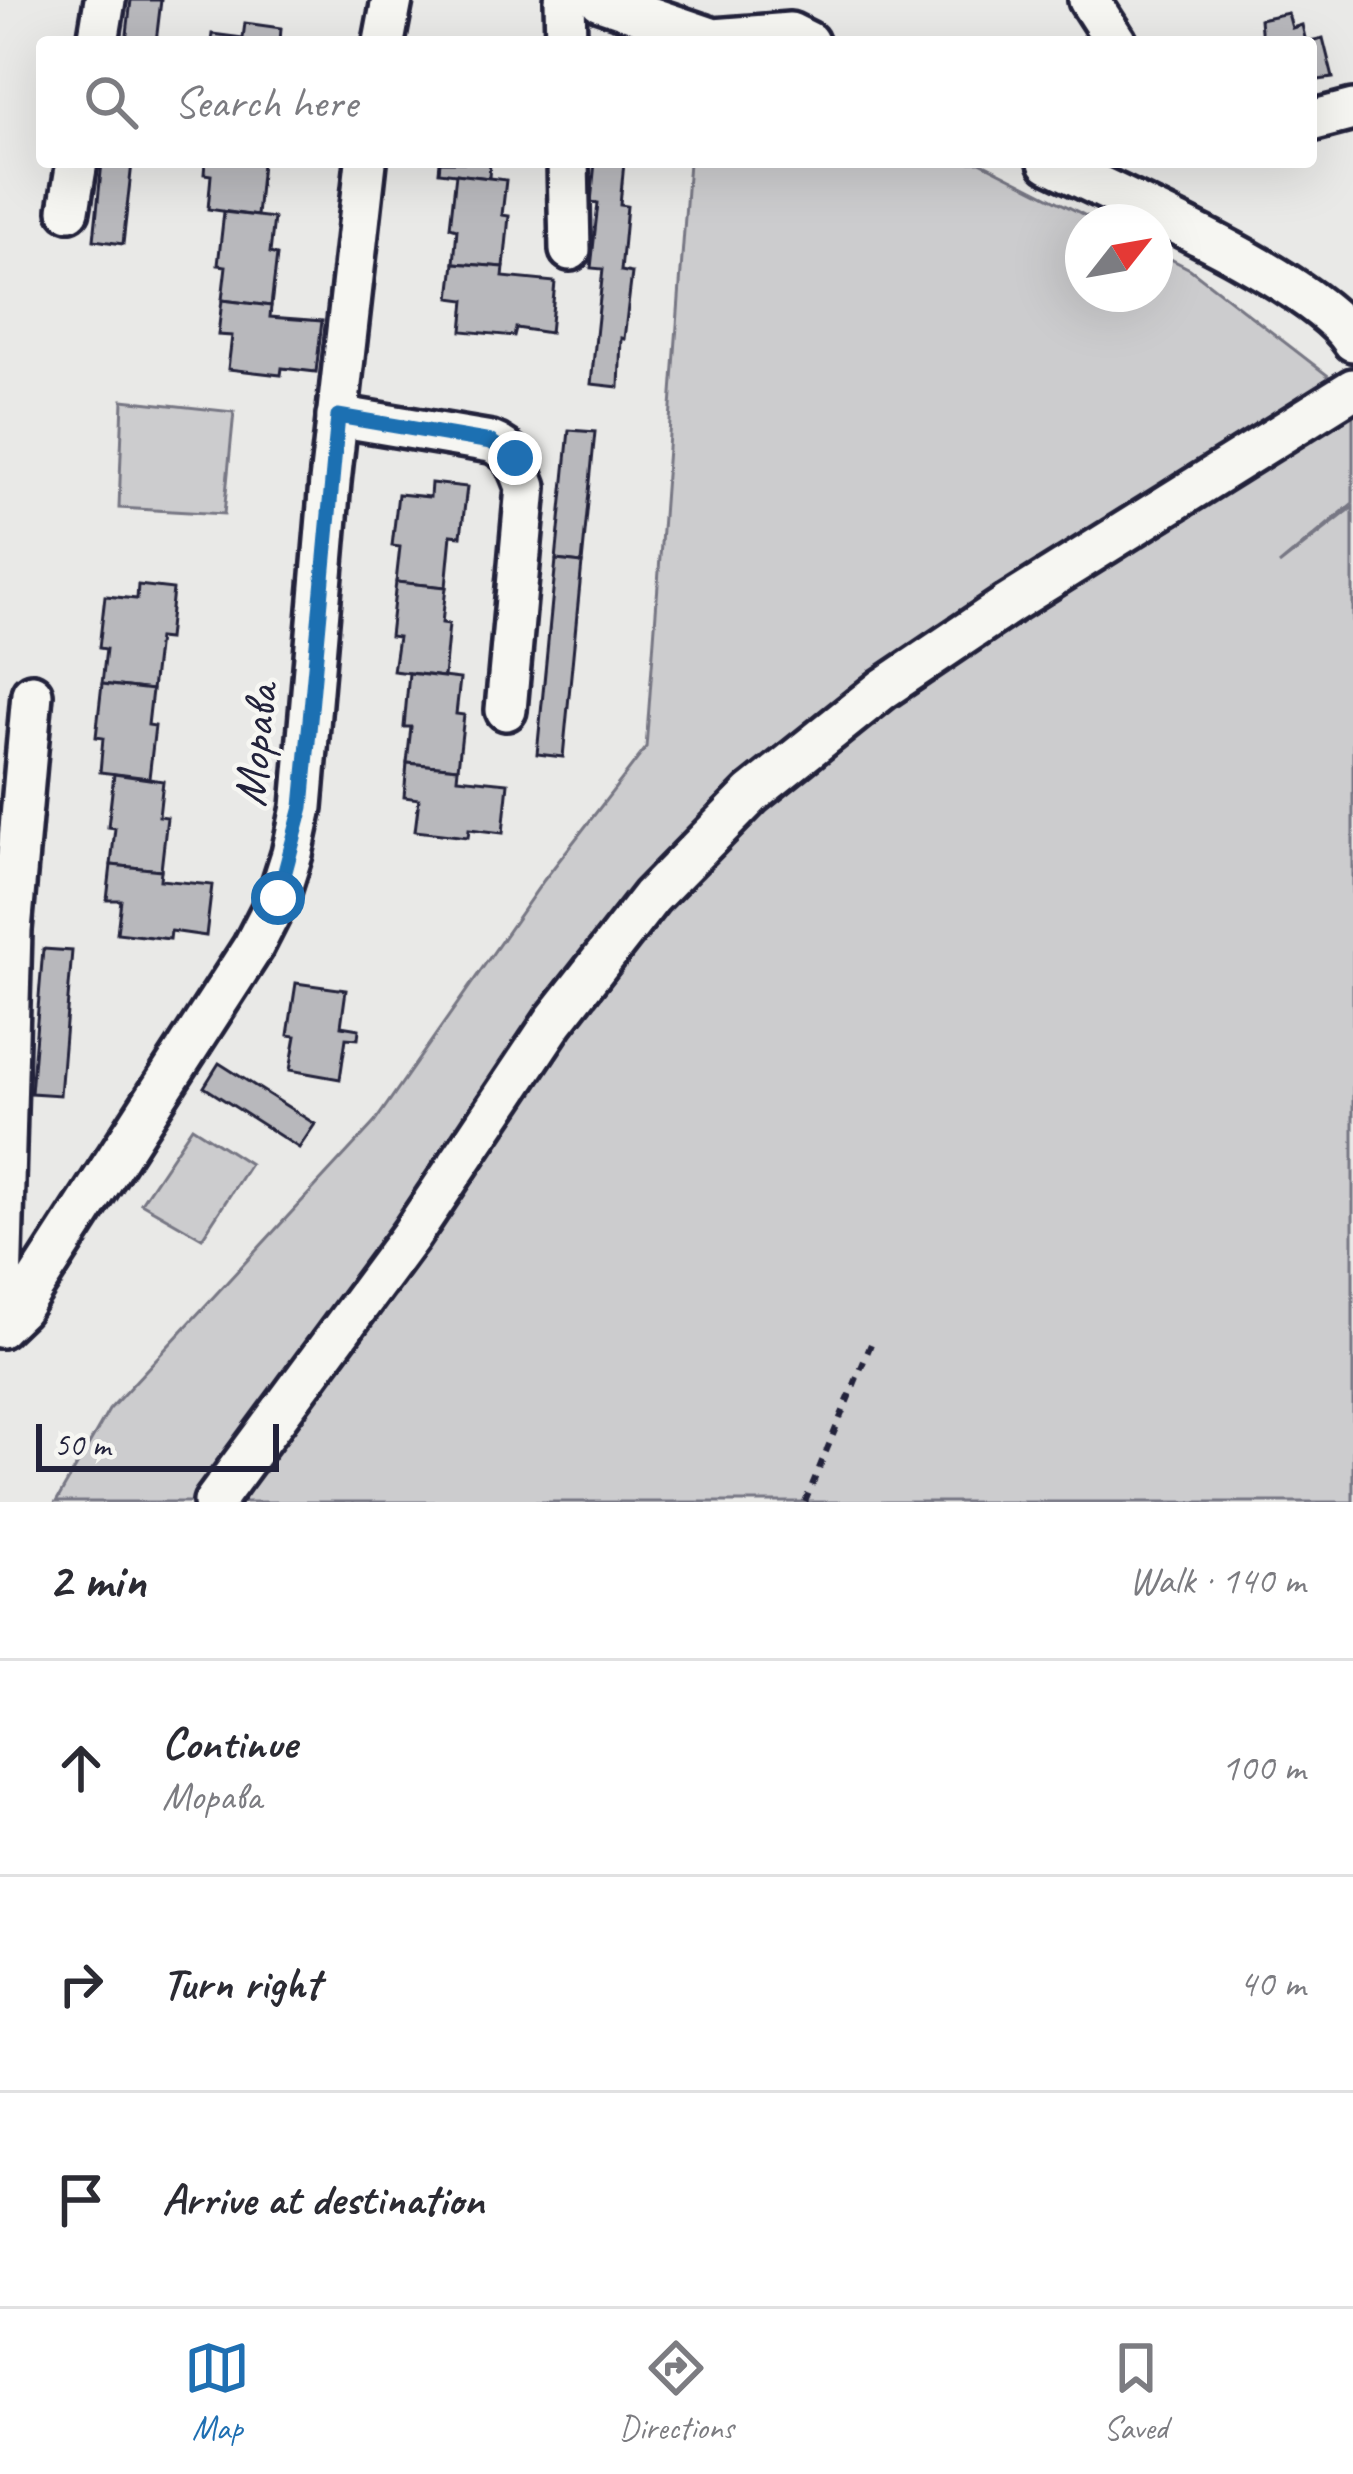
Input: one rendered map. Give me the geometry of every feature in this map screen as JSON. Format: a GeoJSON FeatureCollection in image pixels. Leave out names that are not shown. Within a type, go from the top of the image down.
{"type":"FeatureCollection","features":[{"type":"Feature","properties":{"kind":"street"},"geometry":{"type":"LineString","coordinates":[[99,36],[105,0]]}},
{"type":"Feature","properties":{"kind":"street"},"geometry":{"type":"LineString","coordinates":[[385,36],[392,0]]}},
{"type":"Feature","properties":{"kind":"street"},"geometry":{"type":"LineString","coordinates":[[565,0],[566,36]]}},
{"type":"Feature","properties":{"kind":"street"},"geometry":{"type":"LineString","coordinates":[[600,0],[705,36]]}},
{"type":"Feature","properties":{"kind":"street"},"geometry":{"type":"LineString","coordinates":[[1088,0],[1112,36]]}},
{"type":"Feature","properties":{"kind":"street"},"geometry":{"type":"LineString","coordinates":[[752,36],[796,36]]}},
{"type":"Feature","properties":{"kind":"street"},"geometry":{"type":"LineString","coordinates":[[1317,119],[1353,110]]}},
{"type":"Feature","properties":{"kind":"street"},"geometry":{"type":"LineString","coordinates":[[69,210],[76,168]]}},
{"type":"Feature","properties":{"kind":"street","name":"Морава"},"geometry":{"type":"LineString","coordinates":[[0,1327],[20,1308],[152,1108],[253,947],[278,898],[302,807],[365,168]]}},
{"type":"Feature","properties":{"kind":"street"},"geometry":{"type":"LineString","coordinates":[[568,168],[570,250]]}},
{"type":"Feature","properties":{"kind":"street"},"geometry":{"type":"LineString","coordinates":[[1060,168],[1307,297],[1341,322],[1353,341]]}},
{"type":"Feature","properties":{"kind":"street"},"geometry":{"type":"LineString","coordinates":[[214,1502],[411,1234],[554,1021],[651,897],[752,794],[883,688],[1353,389]]}},
{"type":"Feature","properties":{"kind":"street"},"geometry":{"type":"LineString","coordinates":[[338,416],[491,442],[515,458],[526,488],[506,710]]}},
{"type":"Feature","properties":{"kind":"street"},"geometry":{"type":"LineString","coordinates":[[0,1327],[11,930],[32,694]]}},
{"type":"Feature","properties":{"kind":"path"},"geometry":{"type":"LineString","coordinates":[[806,1502],[871,1344]]}},
{"type":"Feature","properties":{"kind":"shaded area"},"geometry":{"type":"Polygon","coordinates":[[[689,168],[992,168],[1065,205],[1065,312],[1173,312],[1173,260],[1190,269],[1353,395],[1353,503],[1279,565],[1353,507],[1353,1502],[56,1502],[109,1410],[374,1123],[544,880],[646,748],[689,168]]]}},
{"type":"Feature","properties":{"kind":"shaded area"},"geometry":{"type":"Polygon","coordinates":[[[123,400],[234,412],[224,514],[119,508],[123,400]]]}},
{"type":"Feature","properties":{"kind":"shaded area"},"geometry":{"type":"Polygon","coordinates":[[[192,1127],[250,1164],[202,1238],[141,1203],[192,1127]]]}},
{"type":"Feature","properties":{"kind":"building"},"geometry":{"type":"Polygon","coordinates":[[[131,0],[161,0],[157,36],[127,36],[131,0]]]}},
{"type":"Feature","properties":{"kind":"building"},"geometry":{"type":"Polygon","coordinates":[[[1288,13],[1292,28],[1302,25],[1305,36],[1261,36],[1260,19],[1288,13]]]}},
{"type":"Feature","properties":{"kind":"building"},"geometry":{"type":"Polygon","coordinates":[[[245,23],[281,28],[280,36],[243,36],[245,23]]]}},
{"type":"Feature","properties":{"kind":"building"},"geometry":{"type":"Polygon","coordinates":[[[1323,38],[1333,78],[1317,80],[1317,39],[1323,38]]]}},
{"type":"Feature","properties":{"kind":"building"},"geometry":{"type":"Polygon","coordinates":[[[101,168],[131,168],[123,244],[94,240],[101,168]]]}},
{"type":"Feature","properties":{"kind":"building"},"geometry":{"type":"Polygon","coordinates":[[[204,168],[262,168],[257,216],[208,209],[211,175],[204,174],[204,168]]]}},
{"type":"Feature","properties":{"kind":"building"},"geometry":{"type":"Polygon","coordinates":[[[439,168],[490,168],[489,178],[439,172],[439,168]]]}},
{"type":"Feature","properties":{"kind":"building"},"geometry":{"type":"Polygon","coordinates":[[[594,168],[623,168],[620,205],[627,206],[621,271],[632,273],[619,387],[591,384],[603,269],[591,268],[598,203],[591,202],[594,168]]]}},
{"type":"Feature","properties":{"kind":"building"},"geometry":{"type":"Polygon","coordinates":[[[456,174],[506,180],[502,215],[509,216],[504,267],[454,263],[457,229],[450,227],[456,174]]]}},
{"type":"Feature","properties":{"kind":"building"},"geometry":{"type":"Polygon","coordinates":[[[224,212],[274,218],[270,253],[277,255],[271,306],[222,300],[226,266],[218,265],[224,212]]]}},
{"type":"Feature","properties":{"kind":"building"},"geometry":{"type":"Polygon","coordinates":[[[454,263],[504,267],[503,277],[555,282],[550,333],[516,328],[514,336],[462,331],[465,300],[450,298],[454,263]]]}},
{"type":"Feature","properties":{"kind":"building"},"geometry":{"type":"Polygon","coordinates":[[[222,300],[271,306],[270,317],[322,321],[316,372],[282,368],[281,375],[228,369],[232,336],[218,335],[222,300]]]}},
{"type":"Feature","properties":{"kind":"building"},"geometry":{"type":"Polygon","coordinates":[[[569,430],[595,432],[582,563],[556,560],[569,430]]]}},
{"type":"Feature","properties":{"kind":"building"},"geometry":{"type":"Polygon","coordinates":[[[431,483],[467,487],[461,536],[451,535],[446,587],[396,582],[400,547],[392,546],[398,494],[430,497],[431,483]]]}},
{"type":"Feature","properties":{"kind":"building"},"geometry":{"type":"Polygon","coordinates":[[[556,560],[582,563],[563,757],[537,754],[556,560]]]}},
{"type":"Feature","properties":{"kind":"building"},"geometry":{"type":"Polygon","coordinates":[[[396,582],[446,587],[442,623],[449,624],[444,677],[393,671],[398,637],[390,636],[396,582]]]}},
{"type":"Feature","properties":{"kind":"building"},"geometry":{"type":"Polygon","coordinates":[[[138,585],[173,589],[168,639],[158,638],[152,690],[102,684],[106,649],[99,648],[105,596],[137,599],[138,585]]]}},
{"type":"Feature","properties":{"kind":"building"},"geometry":{"type":"Polygon","coordinates":[[[409,673],[460,679],[456,714],[464,715],[458,768],[407,763],[411,727],[404,727],[409,673]]]}},
{"type":"Feature","properties":{"kind":"building"},"geometry":{"type":"Polygon","coordinates":[[[102,684],[152,690],[148,725],[155,726],[149,778],[100,772],[103,738],[96,737],[102,684]]]}},
{"type":"Feature","properties":{"kind":"building"},"geometry":{"type":"Polygon","coordinates":[[[407,763],[458,768],[457,778],[508,783],[503,833],[469,829],[468,837],[415,831],[419,799],[404,797],[407,763]]]}},
{"type":"Feature","properties":{"kind":"building"},"geometry":{"type":"Polygon","coordinates":[[[114,774],[163,781],[159,816],[167,817],[161,870],[111,865],[115,828],[108,827],[114,774]]]}},
{"type":"Feature","properties":{"kind":"building"},"geometry":{"type":"Polygon","coordinates":[[[111,865],[161,870],[160,880],[212,885],[206,936],[171,931],[170,939],[117,933],[121,900],[107,900],[111,865]]]}},
{"type":"Feature","properties":{"kind":"building"},"geometry":{"type":"Polygon","coordinates":[[[43,949],[72,951],[60,1095],[31,1093],[43,949]]]}},
{"type":"Feature","properties":{"kind":"building"},"geometry":{"type":"Polygon","coordinates":[[[296,983],[346,990],[341,1026],[359,1029],[358,1039],[346,1038],[340,1079],[290,1070],[296,1036],[288,1035],[296,983]]]}},
{"type":"Feature","properties":{"kind":"building"},"geometry":{"type":"Polygon","coordinates":[[[219,1063],[315,1124],[299,1148],[204,1087],[219,1063]]]}},
{"type":"Feature","properties":{"kind":"route"},"geometry":{"type":"LineString","coordinates":[[278,898],[302,807],[338,416],[491,442],[515,458]]}}]}
